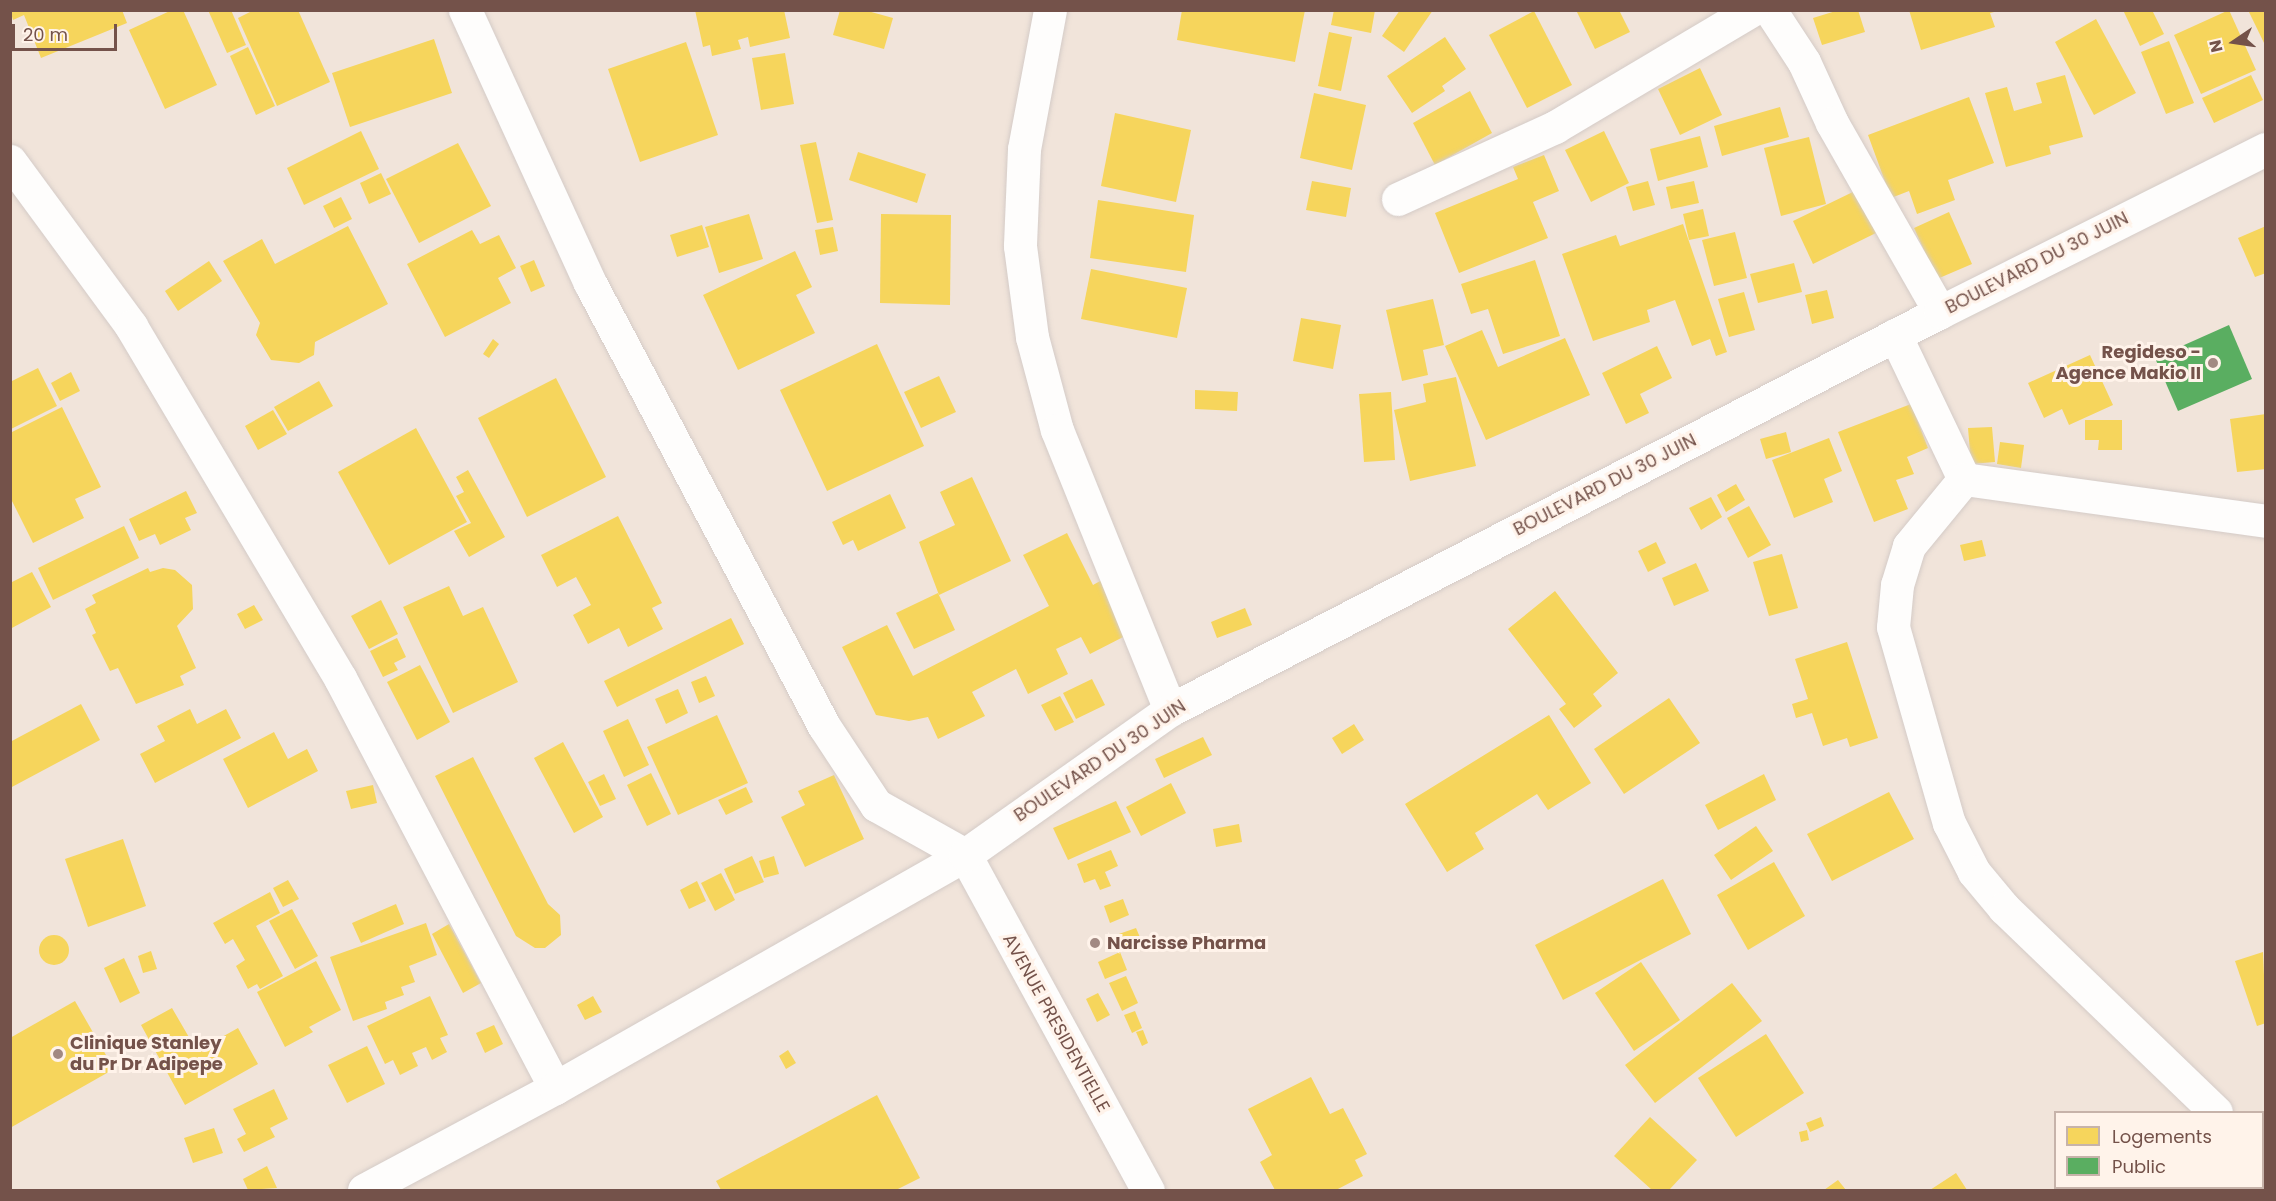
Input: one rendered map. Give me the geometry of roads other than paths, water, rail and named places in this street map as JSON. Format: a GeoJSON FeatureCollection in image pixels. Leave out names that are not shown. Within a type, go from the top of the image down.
{"type":"FeatureCollection","features":[{"type":"Feature","properties":{"kind":"street"},"geometry":{"type":"LineString","coordinates":[[465,10],[590,283],[824,726],[876,805],[965,855]]}},
{"type":"Feature","properties":{"kind":"street"},"geometry":{"type":"LineString","coordinates":[[1050,10],[1023,149],[1020,246],[1032,337],[1057,430],[1170,710]]}},
{"type":"Feature","properties":{"kind":"street"},"geometry":{"type":"LineString","coordinates":[[1398,199],[1555,127],[1752,10]]}},
{"type":"Feature","properties":{"kind":"street"},"geometry":{"type":"LineString","coordinates":[[1770,10],[1804,62],[1832,123],[1940,312]]}},
{"type":"Feature","properties":{"kind":"street","name":"BOULEVARD DU 30 JUIN"},"geometry":{"type":"LineString","coordinates":[[364,1191],[555,1088],[965,855],[1170,710],[1895,335],[2265,149]]}},
{"type":"Feature","properties":{"kind":"street"},"geometry":{"type":"LineString","coordinates":[[10,160],[130,326],[340,678],[555,1088]]}},
{"type":"Feature","properties":{"kind":"street"},"geometry":{"type":"LineString","coordinates":[[1895,335],[1964,479]]}},
{"type":"Feature","properties":{"kind":"street"},"geometry":{"type":"LineString","coordinates":[[1964,479],[2265,521]]}},
{"type":"Feature","properties":{"kind":"street"},"geometry":{"type":"LineString","coordinates":[[1964,479],[1909,546],[1897,585],[1893,627],[1948,823],[1974,872],[2004,908],[2214,1111]]}},
{"type":"Feature","properties":{"kind":"street","name":"AVENUE PRESIDENTIELLE"},"geometry":{"type":"LineString","coordinates":[[965,855],[1148,1191]]}},
{"type":"Feature","properties":{"kind":"place","name":"Regideso - Agence Makio II"},"geometry":{"type":"Point","coordinates":[2213,363]}},
{"type":"Feature","properties":{"kind":"place","name":"Narcisse Pharma"},"geometry":{"type":"Point","coordinates":[1095,943]}},
{"type":"Feature","properties":{"kind":"place","name":"Clinique Stanley du Pr Dr Adipepe"},"geometry":{"type":"Point","coordinates":[58,1054]}}]}
